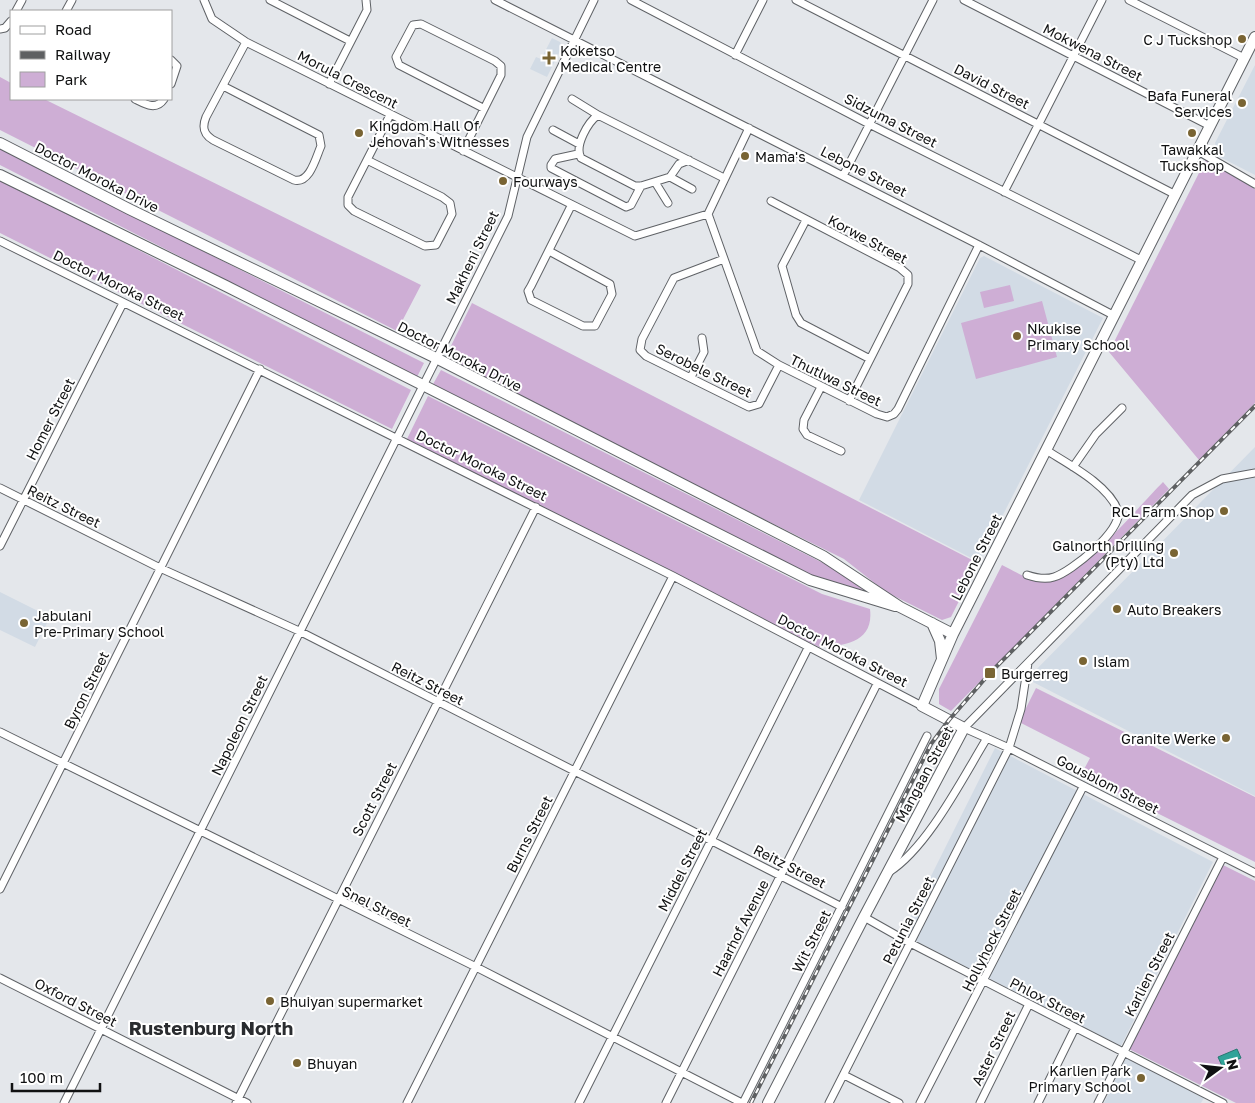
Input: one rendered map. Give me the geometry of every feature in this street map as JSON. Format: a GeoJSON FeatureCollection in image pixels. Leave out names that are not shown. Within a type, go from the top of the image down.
{"type":"FeatureCollection","features":[{"type":"Feature","properties":{"kind":"street"},"geometry":{"type":"LineString","coordinates":[[69,10],[72,0]]}},
{"type":"Feature","properties":{"kind":"street","name":"Morula Crescent"},"geometry":{"type":"LineString","coordinates":[[204,0],[212,19],[246,42],[571,206],[635,236],[708,214]]}},
{"type":"Feature","properties":{"kind":"street"},"geometry":{"type":"LineString","coordinates":[[270,0],[350,42]]}},
{"type":"Feature","properties":{"kind":"street"},"geometry":{"type":"LineString","coordinates":[[329,84],[367,10],[366,0]]}},
{"type":"Feature","properties":{"kind":"street","name":"Lebone Street"},"geometry":{"type":"LineString","coordinates":[[495,0],[1114,315]]}},
{"type":"Feature","properties":{"kind":"street","name":"Makheni Street"},"geometry":{"type":"LineString","coordinates":[[436,358],[508,216],[527,137],[594,0]]}},
{"type":"Feature","properties":{"kind":"street","name":"Sidzuma Street"},"geometry":{"type":"LineString","coordinates":[[630,0],[869,124],[1141,260]]}},
{"type":"Feature","properties":{"kind":"street"},"geometry":{"type":"LineString","coordinates":[[735,55],[763,0]]}},
{"type":"Feature","properties":{"kind":"street","name":"David Street"},"geometry":{"type":"LineString","coordinates":[[796,0],[1176,195]]}},
{"type":"Feature","properties":{"kind":"street"},"geometry":{"type":"LineString","coordinates":[[843,176],[933,0]]}},
{"type":"Feature","properties":{"kind":"street","name":"Mokwena Street"},"geometry":{"type":"LineString","coordinates":[[964,0],[1210,126]]}},
{"type":"Feature","properties":{"kind":"street"},"geometry":{"type":"LineString","coordinates":[[1004,192],[1102,0]]}},
{"type":"Feature","properties":{"kind":"street"},"geometry":{"type":"LineString","coordinates":[[1129,0],[1244,58]]}},
{"type":"Feature","properties":{"kind":"street"},"geometry":{"type":"LineString","coordinates":[[0,30],[5,28],[10,22]]}},
{"type":"Feature","properties":{"kind":"street"},"geometry":{"type":"LineString","coordinates":[[463,151],[502,70],[498,63],[421,24],[413,25],[396,57],[398,65],[483,108]]}},
{"type":"Feature","properties":{"kind":"street","name":"Lebone Street"},"geometry":{"type":"LineString","coordinates":[[922,706],[953,634],[1255,36]]}},
{"type":"Feature","properties":{"kind":"street"},"geometry":{"type":"LineString","coordinates":[[223,86],[318,136],[321,146],[306,178],[300,181],[294,180],[205,134],[204,123],[223,86],[246,42]]}},
{"type":"Feature","properties":{"kind":"street"},"geometry":{"type":"LineString","coordinates":[[172,61],[177,66],[177,70],[172,82]]}},
{"type":"Feature","properties":{"kind":"street"},"geometry":{"type":"LineString","coordinates":[[572,98],[598,115],[724,178]]}},
{"type":"Feature","properties":{"kind":"street"},"geometry":{"type":"LineString","coordinates":[[138,100],[154,106],[159,105],[163,100]]}},
{"type":"Feature","properties":{"kind":"street"},"geometry":{"type":"LineString","coordinates":[[367,160],[442,197],[450,204],[452,214],[436,245],[425,246],[350,208],[348,204],[348,196],[390,114]]}},
{"type":"Feature","properties":{"kind":"street"},"geometry":{"type":"LineString","coordinates":[[578,154],[579,144],[598,115]]}},
{"type":"Feature","properties":{"kind":"street"},"geometry":{"type":"LineString","coordinates":[[708,214],[749,128]]}},
{"type":"Feature","properties":{"kind":"street"},"geometry":{"type":"LineString","coordinates":[[553,130],[579,144]]}},
{"type":"Feature","properties":{"kind":"street","name":"Doctor Moroka Drive"},"geometry":{"type":"LineString","coordinates":[[0,143],[436,358],[823,556],[900,608]]}},
{"type":"Feature","properties":{"kind":"street"},"geometry":{"type":"LineString","coordinates":[[1198,151],[1255,184]]}},
{"type":"Feature","properties":{"kind":"street"},"geometry":{"type":"LineString","coordinates":[[578,154],[587,161],[635,186],[670,177],[679,164],[689,160]]}},
{"type":"Feature","properties":{"kind":"street"},"geometry":{"type":"LineString","coordinates":[[578,154],[555,159],[551,168],[626,207],[631,205],[641,186]]}},
{"type":"Feature","properties":{"kind":"street","name":"Doctor Moroka Drive"},"geometry":{"type":"LineString","coordinates":[[0,175],[810,580],[900,608],[932,622],[953,634]]}},
{"type":"Feature","properties":{"kind":"street"},"geometry":{"type":"LineString","coordinates":[[670,177],[692,189]]}},
{"type":"Feature","properties":{"kind":"street"},"geometry":{"type":"LineString","coordinates":[[655,182],[668,203]]}},
{"type":"Feature","properties":{"kind":"street","name":"Korwe Street"},"geometry":{"type":"LineString","coordinates":[[771,202],[900,268],[908,275],[908,284],[849,401]]}},
{"type":"Feature","properties":{"kind":"street"},"geometry":{"type":"LineString","coordinates":[[549,251],[610,284],[612,294],[595,326],[583,326],[531,300],[528,291],[571,206]]}},
{"type":"Feature","properties":{"kind":"street","name":"Thutlwa Street"},"geometry":{"type":"LineString","coordinates":[[708,214],[757,351],[821,387],[883,417],[894,414],[979,245]]}},
{"type":"Feature","properties":{"kind":"street"},"geometry":{"type":"LineString","coordinates":[[806,220],[782,266],[796,315],[804,325],[870,359]]}},
{"type":"Feature","properties":{"kind":"street","name":"Doctor Moroka Street"},"geometry":{"type":"LineString","coordinates":[[0,241],[536,506],[949,720]]}},
{"type":"Feature","properties":{"kind":"street","name":"Serobele Street"},"geometry":{"type":"LineString","coordinates":[[724,259],[674,278],[641,342],[642,354],[745,406],[753,408],[759,404],[779,365]]}},
{"type":"Feature","properties":{"kind":"street","name":"Homer Street"},"geometry":{"type":"LineString","coordinates":[[0,546],[123,303]]}},
{"type":"Feature","properties":{"kind":"street"},"geometry":{"type":"LineString","coordinates":[[691,378],[704,352],[702,338]]}},
{"type":"Feature","properties":{"kind":"street","name":"Napoleon Street"},"geometry":{"type":"LineString","coordinates":[[64,1103],[299,631],[398,439],[436,358]]}},
{"type":"Feature","properties":{"kind":"street","name":"Byron Street"},"geometry":{"type":"LineString","coordinates":[[0,889],[260,369]]}},
{"type":"Feature","properties":{"kind":"street"},"geometry":{"type":"LineString","coordinates":[[821,387],[804,420],[803,429],[807,434],[841,451]]}},
{"type":"Feature","properties":{"kind":"street"},"geometry":{"type":"LineString","coordinates":[[1073,467],[1096,434],[1122,408]]}},
{"type":"Feature","properties":{"kind":"street"},"geometry":{"type":"LineString","coordinates":[[1028,575],[1046,579],[1063,573],[1096,547],[1116,524],[1118,515],[1112,498],[1073,467],[1046,450]]}},
{"type":"Feature","properties":{"kind":"street","name":"Mangaan Street"},"geometry":{"type":"LineString","coordinates":[[768,1103],[964,728],[1192,495],[1222,479],[1255,473]]}},
{"type":"Feature","properties":{"kind":"street","name":"Reitz Street"},"geometry":{"type":"LineString","coordinates":[[0,488],[160,568],[299,631],[842,907]]}},
{"type":"Feature","properties":{"kind":"street","name":"Scott Street"},"geometry":{"type":"LineString","coordinates":[[238,1101],[336,900],[536,506]]}},
{"type":"Feature","properties":{"kind":"street","name":"Burns Street"},"geometry":{"type":"LineString","coordinates":[[407,1103],[673,576]]}},
{"type":"Feature","properties":{"kind":"street"},"geometry":{"type":"LineString","coordinates":[[932,622],[940,641],[942,660]]}},
{"type":"Feature","properties":{"kind":"street","name":"Middel Street"},"geometry":{"type":"LineString","coordinates":[[579,1103],[808,648]]}},
{"type":"Feature","properties":{"kind":"street","name":"Petunia Street"},"geometry":{"type":"LineString","coordinates":[[830,1103],[1009,748],[1021,709],[1028,663]]}},
{"type":"Feature","properties":{"kind":"street","name":"Haarhof Avenue"},"geometry":{"type":"LineString","coordinates":[[666,1103],[877,684]]}},
{"type":"Feature","properties":{"kind":"street","name":"Gousblom Street"},"geometry":{"type":"LineString","coordinates":[[949,720],[1009,748],[1255,873]]}},
{"type":"Feature","properties":{"kind":"street","name":"Snel Street"},"geometry":{"type":"LineString","coordinates":[[0,732],[200,833],[476,967],[742,1103]]}},
{"type":"Feature","properties":{"kind":"street","name":"Wit Street"},"geometry":{"type":"LineString","coordinates":[[742,1103],[927,736]]}},
{"type":"Feature","properties":{"kind":"street"},"geometry":{"type":"LineString","coordinates":[[887,873],[908,857],[947,805],[987,738]]}},
{"type":"Feature","properties":{"kind":"street","name":"Hollyhock Street"},"geometry":{"type":"LineString","coordinates":[[920,1103],[1083,787]]}},
{"type":"Feature","properties":{"kind":"street","name":"Karlien Street"},"geometry":{"type":"LineString","coordinates":[[1098,1103],[1223,857]]}},
{"type":"Feature","properties":{"kind":"street","name":"Phlox Street"},"geometry":{"type":"LineString","coordinates":[[864,917],[984,982],[1124,1051],[1211,1100],[1223,1103]]}},
{"type":"Feature","properties":{"kind":"street","name":"Oxford Street"},"geometry":{"type":"LineString","coordinates":[[0,978],[238,1101],[247,1103]]}},
{"type":"Feature","properties":{"kind":"street","name":"Aster Street"},"geometry":{"type":"LineString","coordinates":[[980,1103],[1029,1004]]}},
{"type":"Feature","properties":{"kind":"street"},"geometry":{"type":"LineString","coordinates":[[1038,1103],[1075,1028]]}},
{"type":"Feature","properties":{"kind":"street"},"geometry":{"type":"LineString","coordinates":[[844,1075],[899,1103]]}},
{"type":"Feature","properties":{"kind":"shaded area","name":"Koketso Medical Centre"},"geometry":{"type":"Polygon","coordinates":[[[552,38],[560,42],[562,47],[547,77],[530,69],[536,57],[541,59],[552,38]]]}},
{"type":"Feature","properties":{"kind":"shaded area"},"geometry":{"type":"Polygon","coordinates":[[[1255,65],[1255,175],[1218,156],[1215,143],[1255,65]]]}},
{"type":"Feature","properties":{"kind":"shaded area"},"geometry":{"type":"Polygon","coordinates":[[[984,256],[1103,318],[979,562],[859,500],[980,258],[984,256]]]}},
{"type":"Feature","properties":{"kind":"shaded area"},"geometry":{"type":"Polygon","coordinates":[[[1255,447],[1255,796],[1027,679],[1255,447]]]}},
{"type":"Feature","properties":{"kind":"shaded area","name":"Jabulani Pre-Primary School"},"geometry":{"type":"Polygon","coordinates":[[[0,592],[50,617],[35,647],[0,630],[0,592]]]}},
{"type":"Feature","properties":{"kind":"shaded area"},"geometry":{"type":"Polygon","coordinates":[[[995,748],[1213,862],[1121,1046],[902,934],[995,748]]]}},
{"type":"Feature","properties":{"kind":"shaded area"},"geometry":{"type":"Polygon","coordinates":[[[1237,1049],[1241,1058],[1222,1066],[1218,1057],[1237,1049]]]}},
{"type":"Feature","properties":{"kind":"shaded area","name":"Karlien Park Primary School"},"geometry":{"type":"Polygon","coordinates":[[[1126,1058],[1204,1098],[1201,1103],[1104,1103],[1126,1058]]]}},
{"type":"Feature","properties":{"kind":"green space"},"geometry":{"type":"Polygon","coordinates":[[[0,77],[10,82],[10,100],[46,100],[421,285],[397,331],[0,130],[0,77]]]}},
{"type":"Feature","properties":{"kind":"green space"},"geometry":{"type":"Polygon","coordinates":[[[0,148],[424,363],[417,377],[0,165],[0,148]]]}},
{"type":"Feature","properties":{"kind":"green space"},"geometry":{"type":"Polygon","coordinates":[[[1206,159],[1255,189],[1255,403],[1199,460],[1109,352],[1206,159]]]}},
{"type":"Feature","properties":{"kind":"green space"},"geometry":{"type":"Polygon","coordinates":[[[0,179],[411,390],[392,429],[0,233],[0,179]]]}},
{"type":"Feature","properties":{"kind":"green space"},"geometry":{"type":"Polygon","coordinates":[[[1010,285],[1014,301],[984,308],[980,292],[1010,285]]]}},
{"type":"Feature","properties":{"kind":"green space"},"geometry":{"type":"Polygon","coordinates":[[[1042,301],[1057,357],[976,379],[961,323],[1042,301]]]}},
{"type":"Feature","properties":{"kind":"green space"},"geometry":{"type":"Polygon","coordinates":[[[472,303],[978,563],[951,617],[942,620],[886,592],[844,559],[453,365],[448,352],[472,303]]]}},
{"type":"Feature","properties":{"kind":"green space"},"geometry":{"type":"Polygon","coordinates":[[[441,370],[833,568],[873,597],[825,582],[432,386],[441,370]]]}},
{"type":"Feature","properties":{"kind":"green space"},"geometry":{"type":"Polygon","coordinates":[[[428,396],[822,594],[870,609],[870,620],[867,629],[856,640],[848,643],[819,647],[407,439],[428,396]]]}},
{"type":"Feature","properties":{"kind":"green space"},"geometry":{"type":"Polygon","coordinates":[[[1163,482],[1169,489],[951,711],[939,704],[939,689],[1002,565],[1033,580],[1044,581],[1058,578],[1073,569],[1107,541],[1163,482]]]}},
{"type":"Feature","properties":{"kind":"green space"},"geometry":{"type":"Polygon","coordinates":[[[1036,688],[1255,797],[1255,862],[1081,775],[1090,758],[1019,722],[1036,688]]]}},
{"type":"Feature","properties":{"kind":"green space"},"geometry":{"type":"Polygon","coordinates":[[[1223,865],[1255,881],[1255,1103],[1236,1103],[1129,1049],[1223,865]]]}},
{"type":"Feature","properties":{"kind":"railway"},"geometry":{"type":"LineString","coordinates":[[751,1103],[931,744],[990,673],[1255,406]]}},
{"type":"Feature","properties":{"kind":"place","name":"C J Tuckshop"},"geometry":{"type":"Point","coordinates":[1242,39]}},
{"type":"Feature","properties":{"kind":"place","name":"Koketso Medical Centre"},"geometry":{"type":"Point","coordinates":[549,58]}},
{"type":"Feature","properties":{"kind":"place","name":"Bafa Funeral Services"},"geometry":{"type":"Point","coordinates":[1242,103]}},
{"type":"Feature","properties":{"kind":"place","name":"Kingdom Hall Of Jehovah's Witnesses"},"geometry":{"type":"Point","coordinates":[359,133]}},
{"type":"Feature","properties":{"kind":"place","name":"Tawakkal Tuckshop"},"geometry":{"type":"Point","coordinates":[1192,133]}},
{"type":"Feature","properties":{"kind":"place","name":"Mama's"},"geometry":{"type":"Point","coordinates":[745,156]}},
{"type":"Feature","properties":{"kind":"place","name":"Fourways"},"geometry":{"type":"Point","coordinates":[503,181]}},
{"type":"Feature","properties":{"kind":"place","name":"Nkukise Primary School"},"geometry":{"type":"Point","coordinates":[1017,336]}},
{"type":"Feature","properties":{"kind":"place","name":"RCL Farm Shop"},"geometry":{"type":"Point","coordinates":[1224,511]}},
{"type":"Feature","properties":{"kind":"place","name":"Galnorth Drilling (Pty) Ltd"},"geometry":{"type":"Point","coordinates":[1174,553]}},
{"type":"Feature","properties":{"kind":"place","name":"Auto Breakers"},"geometry":{"type":"Point","coordinates":[1117,609]}},
{"type":"Feature","properties":{"kind":"place","name":"Jabulani Pre-Primary School"},"geometry":{"type":"Point","coordinates":[24,623]}},
{"type":"Feature","properties":{"kind":"place","name":"Islam"},"geometry":{"type":"Point","coordinates":[1083,661]}},
{"type":"Feature","properties":{"kind":"place","name":"Burgerreg"},"geometry":{"type":"Point","coordinates":[990,673]}},
{"type":"Feature","properties":{"kind":"place","name":"Granite Werke"},"geometry":{"type":"Point","coordinates":[1226,738]}},
{"type":"Feature","properties":{"kind":"place","name":"Bhuiyan supermarket"},"geometry":{"type":"Point","coordinates":[270,1001]}},
{"type":"Feature","properties":{"kind":"place","name":"Bhuyan"},"geometry":{"type":"Point","coordinates":[297,1063]}},
{"type":"Feature","properties":{"kind":"place","name":"Karlien Park Primary School"},"geometry":{"type":"Point","coordinates":[1141,1078]}},
{"type":"Feature","properties":{"kind":"district","name":"Rustenburg North"},"geometry":{"type":"Point","coordinates":[211,1027]}}]}
